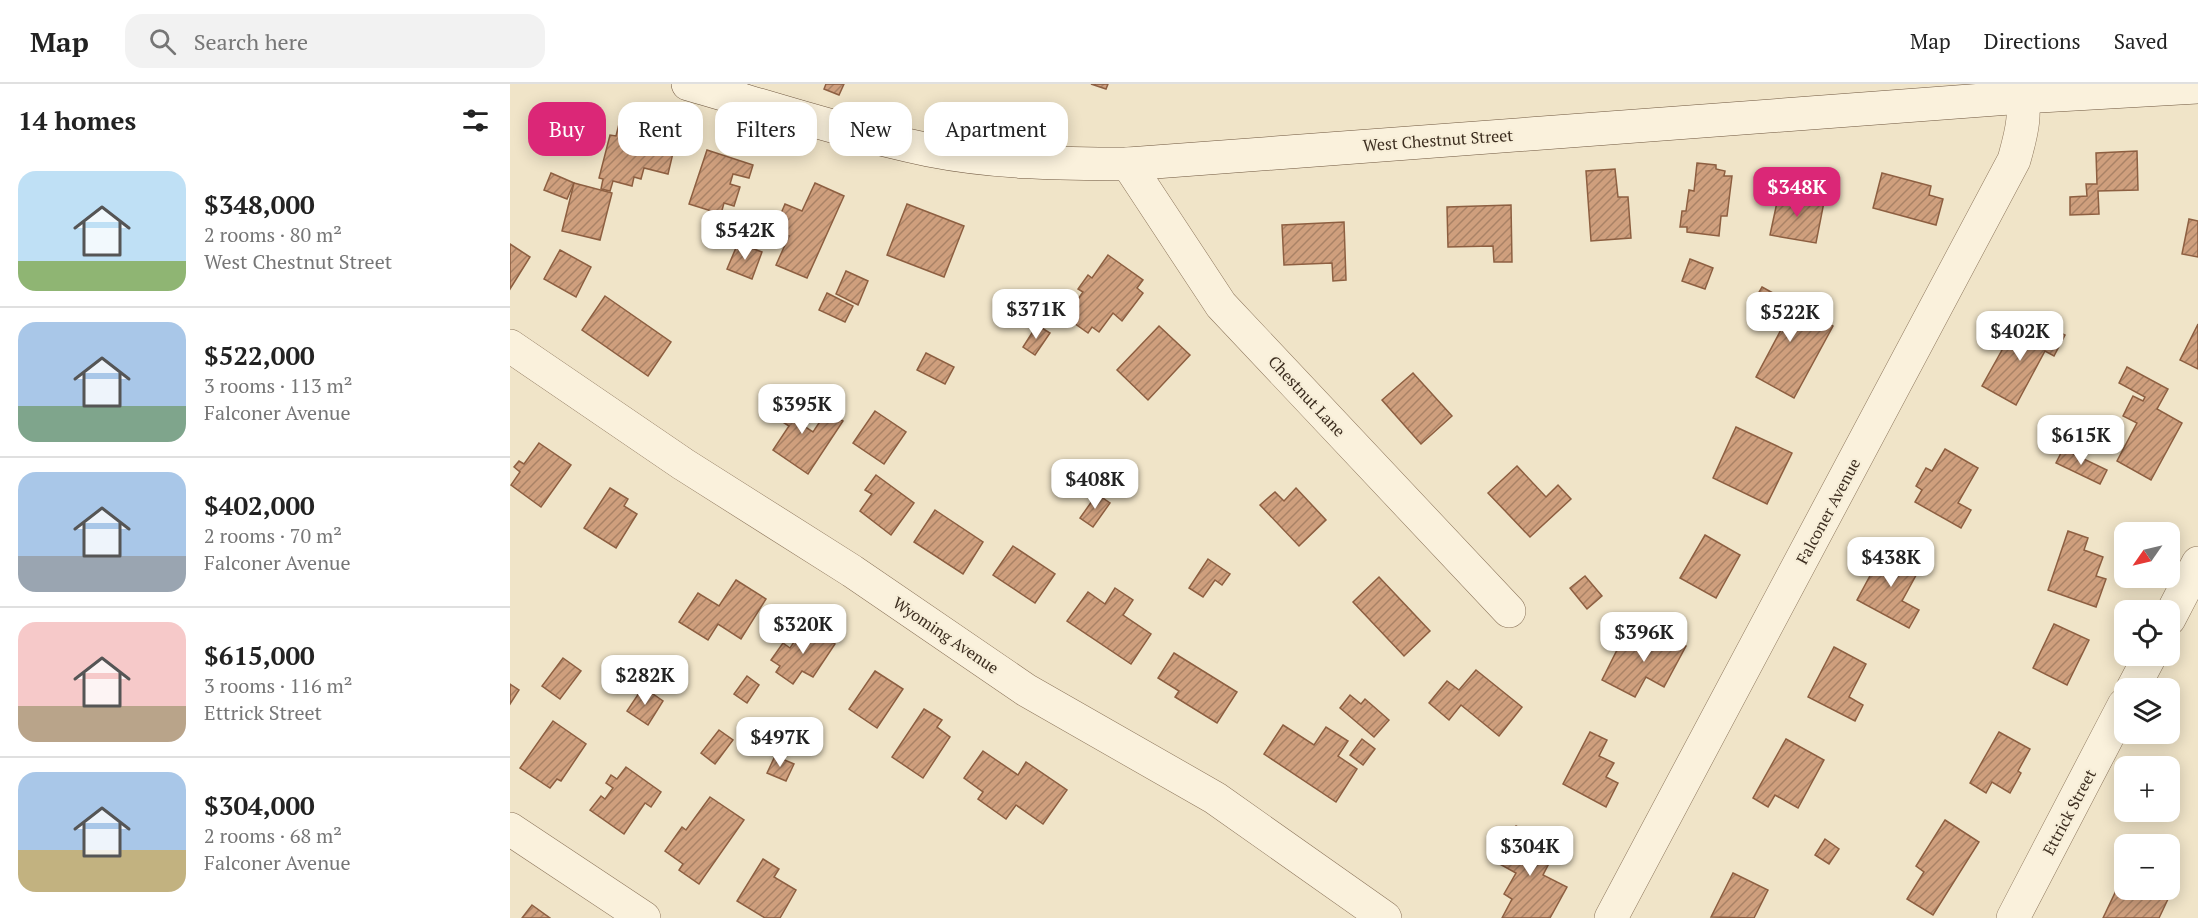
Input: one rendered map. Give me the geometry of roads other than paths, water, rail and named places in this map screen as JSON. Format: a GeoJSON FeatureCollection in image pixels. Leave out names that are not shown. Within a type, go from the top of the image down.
{"type":"FeatureCollection","features":[{"type":"Feature","properties":{"kind":"street","name":"West Chestnut Street"},"geometry":{"type":"LineString","coordinates":[[688,84],[930,150],[999,160],[1128,164],[2020,90],[2198,87]]}},
{"type":"Feature","properties":{"kind":"street","name":"Falconer Avenue"},"geometry":{"type":"LineString","coordinates":[[1611,918],[2014,160],[2022,132],[2020,90]]}},
{"type":"Feature","properties":{"kind":"street","name":"Chestnut Lane"},"geometry":{"type":"LineString","coordinates":[[1128,164],[1221,305],[1509,611]]}},
{"type":"Feature","properties":{"kind":"street","name":"Wyoming Avenue"},"geometry":{"type":"LineString","coordinates":[[510,346],[683,464],[852,571],[1026,690],[1215,798],[1385,918]]}},
{"type":"Feature","properties":{"kind":"street"},"geometry":{"type":"LineString","coordinates":[[2179,600],[2198,563]]}},
{"type":"Feature","properties":{"kind":"street","name":"Ettrick Street"},"geometry":{"type":"LineString","coordinates":[[2013,918],[2114,724]]}},
{"type":"Feature","properties":{"kind":"street"},"geometry":{"type":"LineString","coordinates":[[510,830],[644,918]]}}]}
